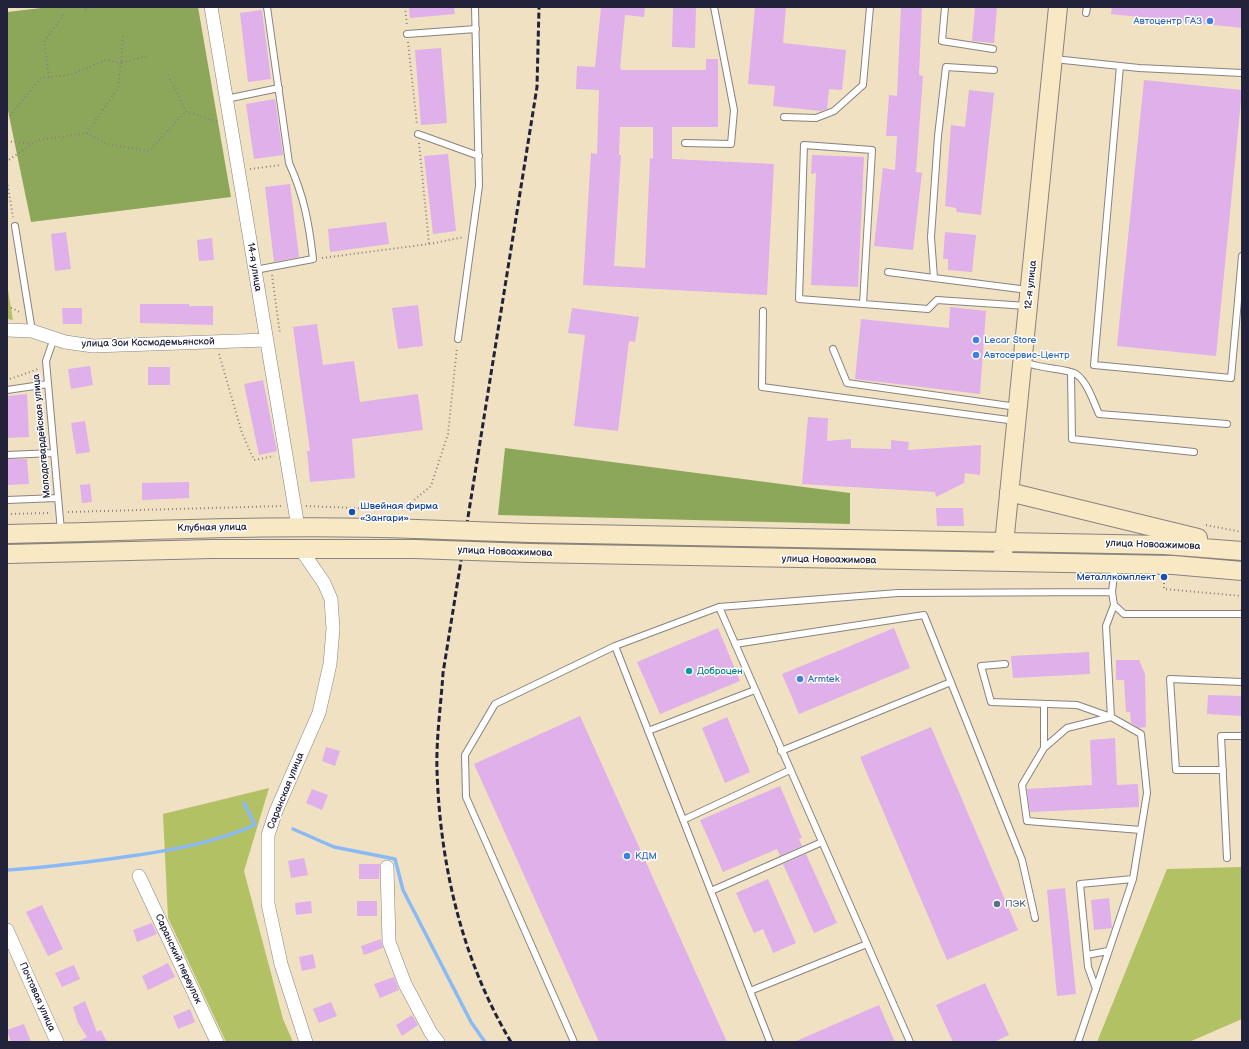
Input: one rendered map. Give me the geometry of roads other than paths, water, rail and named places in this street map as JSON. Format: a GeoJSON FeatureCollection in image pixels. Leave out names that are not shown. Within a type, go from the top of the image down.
{"type":"FeatureCollection","features":[{"type":"Feature","properties":{"kind":"main road","name":"12-я улица"},"geometry":{"type":"LineString","coordinates":[[1002,563],[1058,7]]}},
{"type":"Feature","properties":{"kind":"main road"},"geometry":{"type":"LineString","coordinates":[[1009,492],[1242,549]]}},
{"type":"Feature","properties":{"kind":"main road"},"geometry":{"type":"LineString","coordinates":[[298,527],[300,548]]}},
{"type":"Feature","properties":{"kind":"main road","name":"Клубная улица"},"geometry":{"type":"LineString","coordinates":[[7,534],[212,528],[298,527],[416,529]]}},
{"type":"Feature","properties":{"kind":"main road","name":"улица Новоажимова"},"geometry":{"type":"LineString","coordinates":[[416,529],[530,533],[1171,545],[1242,549]]}},
{"type":"Feature","properties":{"kind":"main road","name":"Клубная улица"},"geometry":{"type":"LineString","coordinates":[[7,554],[300,548],[415,549]]}},
{"type":"Feature","properties":{"kind":"main road","name":"улица Новоажимова"},"geometry":{"type":"LineString","coordinates":[[415,549],[529,553],[1115,564],[1182,566],[1242,571]]}},
{"type":"Feature","properties":{"kind":"street","name":"14-я улица"},"geometry":{"type":"LineString","coordinates":[[211,7],[298,527]]}},
{"type":"Feature","properties":{"kind":"street","name":"улица Зои Космодемьянской"},"geometry":{"type":"LineString","coordinates":[[7,330],[32,331],[65,342],[93,346],[267,340]]}},
{"type":"Feature","properties":{"kind":"street","name":"Саранская улица"},"geometry":{"type":"LineString","coordinates":[[300,548],[324,583],[329,593],[333,610],[334,629],[330,664],[319,713],[276,811],[268,835],[268,904],[281,964],[306,1042]]}},
{"type":"Feature","properties":{"kind":"street"},"geometry":{"type":"LineString","coordinates":[[387,867],[390,942],[405,984],[438,1042]]}},
{"type":"Feature","properties":{"kind":"street","name":"Саранский переулок"},"geometry":{"type":"LineString","coordinates":[[139,876],[217,1042]]}},
{"type":"Feature","properties":{"kind":"street","name":"Почтовая улица"},"geometry":{"type":"LineString","coordinates":[[7,930],[57,1042]]}},
{"type":"Feature","properties":{"kind":"lane"},"geometry":{"type":"LineString","coordinates":[[255,270],[313,259],[309,220],[300,187],[289,163],[267,7]]}},
{"type":"Feature","properties":{"kind":"lane"},"geometry":{"type":"LineString","coordinates":[[458,339],[479,186],[475,7]]}},
{"type":"Feature","properties":{"kind":"lane"},"geometry":{"type":"LineString","coordinates":[[685,143],[731,144],[734,110],[714,7]]}},
{"type":"Feature","properties":{"kind":"lane"},"geometry":{"type":"LineString","coordinates":[[784,117],[816,118],[834,111],[863,85],[870,7]]}},
{"type":"Feature","properties":{"kind":"lane"},"geometry":{"type":"LineString","coordinates":[[945,7],[942,41],[993,49]]}},
{"type":"Feature","properties":{"kind":"lane"},"geometry":{"type":"LineString","coordinates":[[407,34],[476,29]]}},
{"type":"Feature","properties":{"kind":"lane"},"geometry":{"type":"LineString","coordinates":[[1053,59],[1120,66],[1242,73]]}},
{"type":"Feature","properties":{"kind":"lane"},"geometry":{"type":"LineString","coordinates":[[1120,66],[1094,365],[1231,378],[1242,256]]}},
{"type":"Feature","properties":{"kind":"lane"},"geometry":{"type":"LineString","coordinates":[[934,278],[931,237],[938,136],[946,67],[994,70]]}},
{"type":"Feature","properties":{"kind":"lane"},"geometry":{"type":"LineString","coordinates":[[226,99],[279,88]]}},
{"type":"Feature","properties":{"kind":"lane"},"geometry":{"type":"LineString","coordinates":[[418,134],[479,156]]}},
{"type":"Feature","properties":{"kind":"lane"},"geometry":{"type":"LineString","coordinates":[[863,304],[872,150],[804,145],[798,299],[863,304],[928,309],[937,300],[1029,298]]}},
{"type":"Feature","properties":{"kind":"lane"},"geometry":{"type":"LineString","coordinates":[[15,226],[32,331]]}},
{"type":"Feature","properties":{"kind":"lane"},"geometry":{"type":"LineString","coordinates":[[888,272],[934,278],[1029,298]]}},
{"type":"Feature","properties":{"kind":"lane"},"geometry":{"type":"LineString","coordinates":[[763,311],[762,387],[1018,414]]}},
{"type":"Feature","properties":{"kind":"lane","name":"Молодогвардейская улица"},"geometry":{"type":"LineString","coordinates":[[54,338],[47,365],[58,512],[61,533]]}},
{"type":"Feature","properties":{"kind":"lane"},"geometry":{"type":"LineString","coordinates":[[833,349],[847,383],[1018,414]]}},
{"type":"Feature","properties":{"kind":"lane"},"geometry":{"type":"LineString","coordinates":[[1023,361],[1032,365],[1076,374],[1088,389],[1099,414],[1227,424]]}},
{"type":"Feature","properties":{"kind":"lane"},"geometry":{"type":"LineString","coordinates":[[1071,373],[1072,439],[1194,452]]}},
{"type":"Feature","properties":{"kind":"lane"},"geometry":{"type":"LineString","coordinates":[[7,390],[48,384]]}},
{"type":"Feature","properties":{"kind":"lane"},"geometry":{"type":"LineString","coordinates":[[7,455],[54,453]]}},
{"type":"Feature","properties":{"kind":"lane"},"geometry":{"type":"LineString","coordinates":[[7,500],[57,498]]}},
{"type":"Feature","properties":{"kind":"lane"},"geometry":{"type":"LineString","coordinates":[[1111,717],[1106,626],[1114,605],[1112,592],[1115,564]]}},
{"type":"Feature","properties":{"kind":"lane"},"geometry":{"type":"LineString","coordinates":[[574,1042],[466,797],[465,755],[495,704],[615,646],[719,607],[905,592],[1112,592]]}},
{"type":"Feature","properties":{"kind":"lane"},"geometry":{"type":"LineString","coordinates":[[1114,605],[1124,614],[1242,614]]}},
{"type":"Feature","properties":{"kind":"lane"},"geometry":{"type":"LineString","coordinates":[[719,607],[910,1042]]}},
{"type":"Feature","properties":{"kind":"lane"},"geometry":{"type":"LineString","coordinates":[[735,644],[924,615],[1022,860],[1035,918]]}},
{"type":"Feature","properties":{"kind":"lane"},"geometry":{"type":"LineString","coordinates":[[615,646],[770,1042]]}},
{"type":"Feature","properties":{"kind":"lane"},"geometry":{"type":"LineString","coordinates":[[1005,664],[981,666],[991,702],[1077,705],[1111,717],[1141,734],[1147,793],[1133,879],[1078,1042]]}},
{"type":"Feature","properties":{"kind":"lane"},"geometry":{"type":"LineString","coordinates":[[1223,770],[1176,770],[1170,679],[1242,682]]}},
{"type":"Feature","properties":{"kind":"lane"},"geometry":{"type":"LineString","coordinates":[[781,751],[951,682]]}},
{"type":"Feature","properties":{"kind":"lane"},"geometry":{"type":"LineString","coordinates":[[648,731],[755,690]]}},
{"type":"Feature","properties":{"kind":"lane"},"geometry":{"type":"LineString","coordinates":[[1044,704],[1044,748]]}},
{"type":"Feature","properties":{"kind":"lane"},"geometry":{"type":"LineString","coordinates":[[1111,717],[1067,728],[1044,748],[1022,785],[1027,821],[1141,830]]}},
{"type":"Feature","properties":{"kind":"lane"},"geometry":{"type":"LineString","coordinates":[[1227,858],[1221,736],[1242,736]]}},
{"type":"Feature","properties":{"kind":"lane"},"geometry":{"type":"LineString","coordinates":[[683,820],[790,770]]}},
{"type":"Feature","properties":{"kind":"lane"},"geometry":{"type":"LineString","coordinates":[[711,891],[822,842]]}},
{"type":"Feature","properties":{"kind":"lane"},"geometry":{"type":"LineString","coordinates":[[1096,989],[1088,967],[1080,884],[1133,879]]}},
{"type":"Feature","properties":{"kind":"lane"},"geometry":{"type":"LineString","coordinates":[[750,991],[867,944]]}},
{"type":"Feature","properties":{"kind":"lane"},"geometry":{"type":"LineString","coordinates":[[1087,955],[1108,951]]}},
{"type":"Feature","properties":{"kind":"waterway"},"geometry":{"type":"LineString","coordinates":[[7,870],[131,856],[210,841],[255,825],[244,803]]}},
{"type":"Feature","properties":{"kind":"waterway"},"geometry":{"type":"LineString","coordinates":[[293,829],[334,847],[395,859],[403,890],[471,1022],[485,1042]]}},
{"type":"Feature","properties":{"kind":"railway"},"geometry":{"type":"LineString","coordinates":[[511,1042],[494,1011],[479,978],[457,911],[443,841],[439,806],[437,758],[443,673],[537,87],[539,7]]}},
{"type":"Feature","properties":{"kind":"place","name":"Автоцентр ГАЗ"},"geometry":{"type":"Point","coordinates":[1210,21]}},
{"type":"Feature","properties":{"kind":"place","name":"Lecar Store"},"geometry":{"type":"Point","coordinates":[976,340]}},
{"type":"Feature","properties":{"kind":"place","name":"Автосервис-Центр"},"geometry":{"type":"Point","coordinates":[976,355]}},
{"type":"Feature","properties":{"kind":"place","name":"Швейная фирма «Зангари»"},"geometry":{"type":"Point","coordinates":[352,512]}},
{"type":"Feature","properties":{"kind":"place","name":"Металлкомплект"},"geometry":{"type":"Point","coordinates":[1164,577]}},
{"type":"Feature","properties":{"kind":"place","name":"Доброцен"},"geometry":{"type":"Point","coordinates":[689,671]}},
{"type":"Feature","properties":{"kind":"place","name":"Armtek"},"geometry":{"type":"Point","coordinates":[800,679]}},
{"type":"Feature","properties":{"kind":"place","name":"КДМ"},"geometry":{"type":"Point","coordinates":[627,856]}},
{"type":"Feature","properties":{"kind":"place","name":"ПЭК"},"geometry":{"type":"Point","coordinates":[997,904]}}]}
